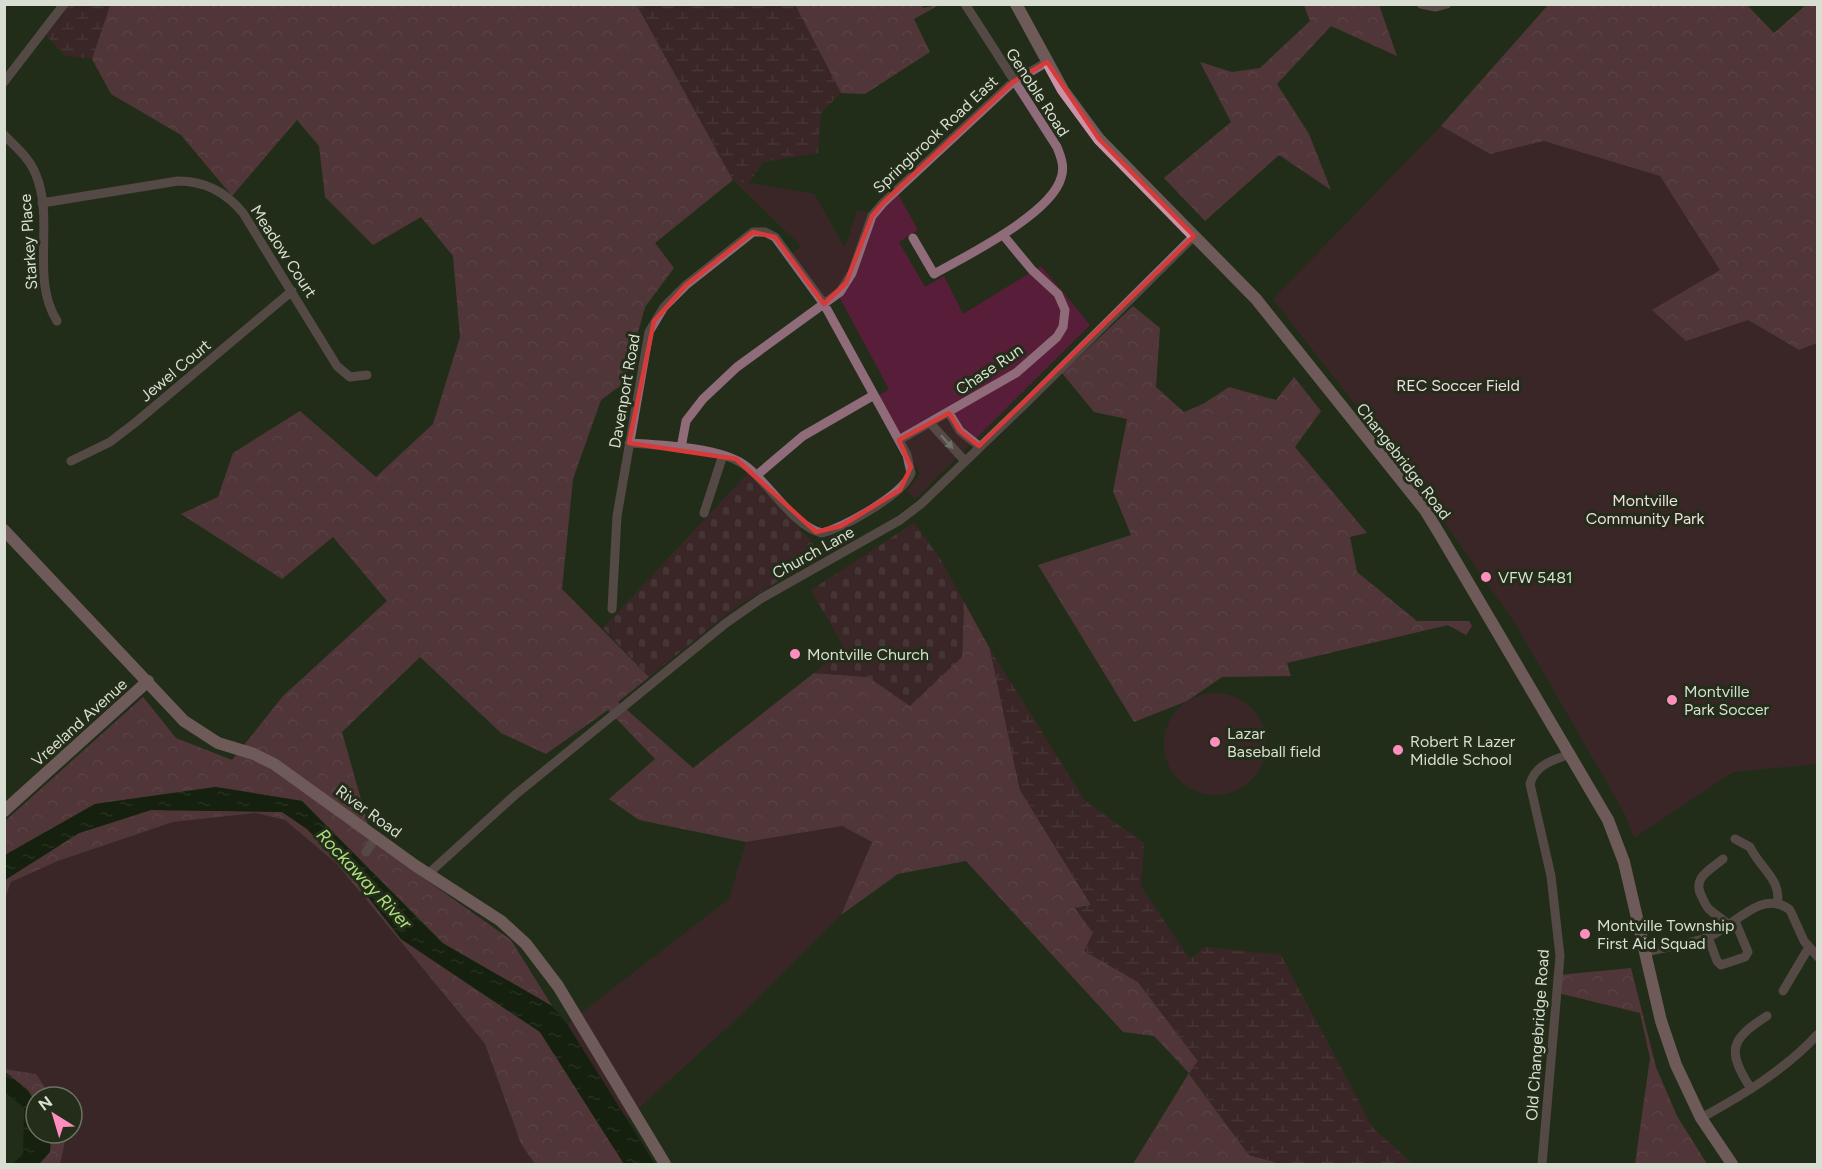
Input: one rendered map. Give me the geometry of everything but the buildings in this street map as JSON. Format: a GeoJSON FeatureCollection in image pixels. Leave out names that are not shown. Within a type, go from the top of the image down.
{"type":"FeatureCollection","features":[{"type":"Feature","properties":{"kind":"main road","name":"Changebridge Road"},"geometry":{"type":"LineString","coordinates":[[1016,4],[1047,62],[1081,117],[1099,139],[1262,306],[1425,510],[1608,820],[1623,862],[1668,1043],[1701,1118],[1732,1164]]}},
{"type":"Feature","properties":{"kind":"main road","name":"River Road"},"geometry":{"type":"LineString","coordinates":[[4,530],[184,721],[218,743],[254,754],[274,764],[428,874],[501,921],[533,952],[558,986],[665,1164]]}},
{"type":"Feature","properties":{"kind":"main road","name":"Vreeland Avenue"},"geometry":{"type":"LineString","coordinates":[[4,811],[148,681]]}},
{"type":"Feature","properties":{"kind":"street"},"geometry":{"type":"LineString","coordinates":[[4,82],[64,4]]}},
{"type":"Feature","properties":{"kind":"street","name":"Genoble Road"},"geometry":{"type":"LineString","coordinates":[[913,238],[934,274],[1003,235],[1026,219],[1055,190],[1061,180],[1063,169],[1057,147],[1013,82],[965,4]]}},
{"type":"Feature","properties":{"kind":"street"},"geometry":{"type":"LineString","coordinates":[[1421,4],[1436,7],[1447,4]]}},
{"type":"Feature","properties":{"kind":"street","name":"Springbrook Road East"},"geometry":{"type":"LineString","coordinates":[[681,448],[686,421],[703,399],[737,367],[835,296],[846,283],[875,212],[1013,82],[1047,62]]}},
{"type":"Feature","properties":{"kind":"street","name":"Starkey Place"},"geometry":{"type":"LineString","coordinates":[[4,135],[31,165],[40,187],[47,300],[57,321]]}},
{"type":"Feature","properties":{"kind":"street","name":"Meadow Court"},"geometry":{"type":"LineString","coordinates":[[42,203],[178,181],[206,185],[222,193],[239,208],[342,372],[350,377],[367,375]]}},
{"type":"Feature","properties":{"kind":"street","name":"Davenport Road"},"geometry":{"type":"LineString","coordinates":[[612,609],[617,516],[646,344],[654,321],[686,285],[741,239],[759,231],[775,237],[824,303],[899,440],[910,462],[911,473],[900,490],[842,526],[822,533],[806,526],[757,475]]}},
{"type":"Feature","properties":{"kind":"street","name":"Chase Run"},"geometry":{"type":"LineString","coordinates":[[899,440],[1016,373],[1057,337],[1063,327],[1065,310],[1058,294],[1032,270],[1003,235]]}},
{"type":"Feature","properties":{"kind":"street","name":"Church Lane"},"geometry":{"type":"LineString","coordinates":[[428,874],[515,795],[726,623],[762,598],[900,519],[921,504],[1032,398],[1194,236]]}},
{"type":"Feature","properties":{"kind":"street","name":"Jewel Court"},"geometry":{"type":"LineString","coordinates":[[71,461],[92,453],[127,429],[292,291]]}},
{"type":"Feature","properties":{"kind":"street"},"geometry":{"type":"LineString","coordinates":[[629,443],[723,455],[736,459],[757,475],[803,436],[874,395]]}},
{"type":"Feature","properties":{"kind":"street","name":"Chase Run"},"geometry":{"type":"LineString","coordinates":[[949,413],[960,431],[979,447]]}},
{"type":"Feature","properties":{"kind":"street"},"geometry":{"type":"LineString","coordinates":[[930,423],[965,461]]}},
{"type":"Feature","properties":{"kind":"street"},"geometry":{"type":"LineString","coordinates":[[704,513],[723,455]]}},
{"type":"Feature","properties":{"kind":"street","name":"Old Changebridge Road"},"geometry":{"type":"LineString","coordinates":[[1542,1164],[1560,956],[1551,876],[1530,784],[1534,773],[1543,765],[1571,754]]}},
{"type":"Feature","properties":{"kind":"street"},"geometry":{"type":"LineString","coordinates":[[366,852],[376,837]]}},
{"type":"Feature","properties":{"kind":"street"},"geometry":{"type":"LineString","coordinates":[[1735,839],[1750,847],[1755,858],[1778,886],[1780,893],[1777,904]]}},
{"type":"Feature","properties":{"kind":"street"},"geometry":{"type":"LineString","coordinates":[[1708,937],[1717,961],[1721,965],[1746,957],[1748,952],[1741,929],[1709,909],[1700,892],[1698,883],[1701,876],[1723,859]]}},
{"type":"Feature","properties":{"kind":"street"},"geometry":{"type":"LineString","coordinates":[[1646,952],[1708,937],[1757,906],[1777,904],[1790,910],[1809,947],[1818,957]]}},
{"type":"Feature","properties":{"kind":"street"},"geometry":{"type":"LineString","coordinates":[[1783,991],[1809,947]]}},
{"type":"Feature","properties":{"kind":"street"},"geometry":{"type":"LineString","coordinates":[[1751,1089],[1737,1068],[1736,1044],[1740,1034],[1767,1016]]}},
{"type":"Feature","properties":{"kind":"street"},"geometry":{"type":"LineString","coordinates":[[1701,1118],[1751,1089],[1793,1059],[1818,1034]]}},
{"type":"Feature","properties":{"kind":"highlighted area"},"geometry":{"type":"Polygon","coordinates":[[[1047,62],[1099,139],[1194,236],[979,446],[960,431],[949,413],[899,440],[911,467],[900,490],[841,526],[816,532],[736,459],[629,443],[654,321],[686,285],[753,232],[775,237],[824,304],[846,283],[872,216],[883,203],[1013,82],[1047,62]]]}},
{"type":"Feature","properties":{"kind":"green space"},"geometry":{"type":"Polygon","coordinates":[[[921,4],[923,8],[939,5],[914,19],[930,52],[865,94],[841,93],[795,5],[921,4]]]}},
{"type":"Feature","properties":{"kind":"green space"},"geometry":{"type":"Polygon","coordinates":[[[63,5],[110,5],[92,59],[65,56],[43,32],[63,5]]]}},
{"type":"Feature","properties":{"kind":"green space"},"geometry":{"type":"Polygon","coordinates":[[[110,5],[637,5],[733,180],[655,243],[674,268],[645,307],[624,383],[601,400],[573,479],[562,589],[649,677],[618,702],[693,768],[814,673],[868,677],[962,657],[964,602],[990,649],[1020,790],[1091,905],[1075,908],[1093,933],[1085,951],[1138,982],[1198,1061],[1189,1074],[1249,1155],[1277,1164],[1133,1164],[1189,1073],[1154,1036],[1123,1032],[966,861],[898,874],[841,915],[872,842],[842,826],[746,842],[639,820],[609,799],[655,759],[608,710],[546,754],[501,733],[420,657],[342,732],[373,842],[511,940],[552,1006],[443,943],[302,801],[215,787],[95,804],[5,855],[4,822],[143,697],[176,738],[232,760],[283,696],[387,601],[333,537],[282,579],[181,514],[218,497],[233,453],[300,411],[376,477],[433,424],[460,337],[453,256],[421,217],[373,245],[325,197],[319,146],[297,120],[232,196],[181,135],[111,94],[92,59],[110,5]]]}},
{"type":"Feature","properties":{"kind":"green space"},"geometry":{"type":"Polygon","coordinates":[[[637,5],[795,5],[841,93],[821,113],[818,153],[763,162],[748,184],[733,180],[637,5]]]}},
{"type":"Feature","properties":{"kind":"green space"},"geometry":{"type":"Polygon","coordinates":[[[1304,5],[1379,5],[1397,56],[1331,26],[1277,84],[1309,134],[1331,190],[1279,155],[1205,221],[1164,178],[1231,122],[1200,62],[1232,72],[1260,68],[1310,21],[1304,5]]]}},
{"type":"Feature","properties":{"kind":"green space"},"geometry":{"type":"Polygon","coordinates":[[[1548,5],[1747,5],[1774,33],[1806,5],[1817,5],[1817,343],[1799,350],[1748,320],[1686,341],[1652,310],[1720,270],[1660,176],[1544,141],[1490,154],[1441,126],[1548,5]]]}},
{"type":"Feature","properties":{"kind":"green space","name":"Montville Community Park"},"geometry":{"type":"Polygon","coordinates":[[[1441,126],[1490,154],[1544,141],[1660,176],[1721,270],[1653,310],[1686,340],[1748,320],[1798,350],[1817,343],[1817,764],[1733,772],[1634,838],[1625,814],[1515,623],[1419,486],[1273,299],[1441,126]]]}},
{"type":"Feature","properties":{"kind":"green space"},"geometry":{"type":"Polygon","coordinates":[[[733,180],[814,194],[845,248],[857,210],[874,214],[895,189],[918,230],[899,242],[925,287],[944,276],[963,314],[1041,266],[1090,325],[915,499],[907,491],[920,473],[878,396],[889,389],[836,291],[821,301],[792,254],[801,246],[733,180]]]}},
{"type":"Feature","properties":{"kind":"green space"},"geometry":{"type":"Polygon","coordinates":[[[1133,306],[1160,328],[1156,387],[1184,412],[1203,404],[1229,387],[1276,400],[1294,377],[1321,411],[1295,447],[1367,533],[1350,537],[1357,572],[1417,621],[1469,621],[1472,626],[1466,635],[1448,625],[1287,663],[1291,676],[1222,677],[1187,701],[1134,722],[1038,565],[1131,535],[1113,491],[1127,419],[1094,412],[1062,373],[1133,306]]]}},
{"type":"Feature","properties":{"kind":"green space"},"geometry":{"type":"Polygon","coordinates":[[[748,473],[812,542],[820,556],[736,607],[649,677],[603,628],[748,473]]]}},
{"type":"Feature","properties":{"kind":"green space"},"geometry":{"type":"Polygon","coordinates":[[[914,523],[939,557],[964,602],[962,657],[910,706],[868,677],[814,673],[844,648],[811,590],[914,523]]]}},
{"type":"Feature","properties":{"kind":"green space"},"geometry":{"type":"Polygon","coordinates":[[[990,649],[1085,801],[1144,843],[1141,887],[1190,959],[1205,947],[1281,955],[1373,1128],[1413,1164],[1277,1164],[1249,1155],[1189,1073],[1198,1061],[1138,982],[1084,951],[1093,933],[1075,908],[1091,905],[1020,790],[990,649]]]}},
{"type":"Feature","properties":{"kind":"green space","name":"Lazar Baseball field"},"geometry":{"type":"Polygon","coordinates":[[[1215,693],[1235,697],[1251,708],[1262,724],[1266,744],[1262,764],[1251,780],[1235,791],[1215,795],[1195,791],[1179,780],[1168,764],[1164,744],[1168,724],[1179,708],[1195,697],[1215,693]]]}},
{"type":"Feature","properties":{"kind":"green space"},"geometry":{"type":"Polygon","coordinates":[[[151,810],[282,812],[307,829],[346,869],[401,939],[540,1032],[624,1164],[535,1164],[521,1144],[485,1044],[337,864],[285,820],[256,813],[173,822],[58,861],[11,882],[5,898],[5,880],[79,833],[151,810]]]}},
{"type":"Feature","properties":{"kind":"green space"},"geometry":{"type":"Polygon","coordinates":[[[256,813],[285,820],[337,864],[485,1044],[521,1144],[535,1164],[60,1164],[64,1145],[84,1145],[84,1085],[44,1085],[36,1074],[5,1069],[4,898],[11,882],[58,861],[173,822],[256,813]]]}},
{"type":"Feature","properties":{"kind":"green space"},"geometry":{"type":"Polygon","coordinates":[[[842,826],[872,842],[841,915],[745,1011],[627,1119],[567,1024],[729,899],[746,842],[842,826]]]}},
{"type":"Feature","properties":{"kind":"green space"},"geometry":{"type":"Polygon","coordinates":[[[1631,968],[1656,1067],[1677,1116],[1707,1164],[1635,1164],[1650,1058],[1640,1013],[1558,993],[1559,975],[1631,968]]]}},
{"type":"Feature","properties":{"kind":"green space"},"geometry":{"type":"Polygon","coordinates":[[[4,1069],[36,1074],[44,1085],[24,1085],[24,1087],[4,1069]]]}},
{"type":"Feature","properties":{"kind":"green space"},"geometry":{"type":"Polygon","coordinates":[[[50,1145],[64,1145],[60,1164],[39,1164],[50,1152],[50,1145]]]}},
{"type":"Feature","properties":{"kind":"water","name":"Rockaway River"},"geometry":{"type":"Polygon","coordinates":[[[216,787],[302,801],[442,943],[552,1006],[567,1024],[655,1164],[624,1164],[540,1032],[401,939],[346,869],[307,829],[282,812],[151,810],[79,833],[5,880],[5,855],[95,804],[216,787]]]}},
{"type":"Feature","properties":{"kind":"water"},"geometry":{"type":"Polygon","coordinates":[[[5,1072],[24,1088],[24,1108],[5,1092],[5,1072]]]}},
{"type":"Feature","properties":{"kind":"water"},"geometry":{"type":"Polygon","coordinates":[[[24,1108],[24,1145],[50,1145],[50,1152],[39,1164],[12,1164],[23,1154],[24,1108]]]}},
{"type":"Feature","properties":{"kind":"place","name":"VFW 5481"},"geometry":{"type":"Point","coordinates":[1486,577]}},
{"type":"Feature","properties":{"kind":"place","name":"Montville Church"},"geometry":{"type":"Point","coordinates":[795,654]}},
{"type":"Feature","properties":{"kind":"place","name":"Montville Park Soccer"},"geometry":{"type":"Point","coordinates":[1672,700]}},
{"type":"Feature","properties":{"kind":"place","name":"Lazar Baseball field"},"geometry":{"type":"Point","coordinates":[1215,742]}},
{"type":"Feature","properties":{"kind":"place","name":"Robert R Lazer Middle School"},"geometry":{"type":"Point","coordinates":[1398,750]}},
{"type":"Feature","properties":{"kind":"place","name":"Montville Township First Aid Squad"},"geometry":{"type":"Point","coordinates":[1585,934]}},
{"type":"Feature","properties":{"kind":"park label","name":"REC Soccer Field"},"geometry":{"type":"Point","coordinates":[1458,385]}}]}
